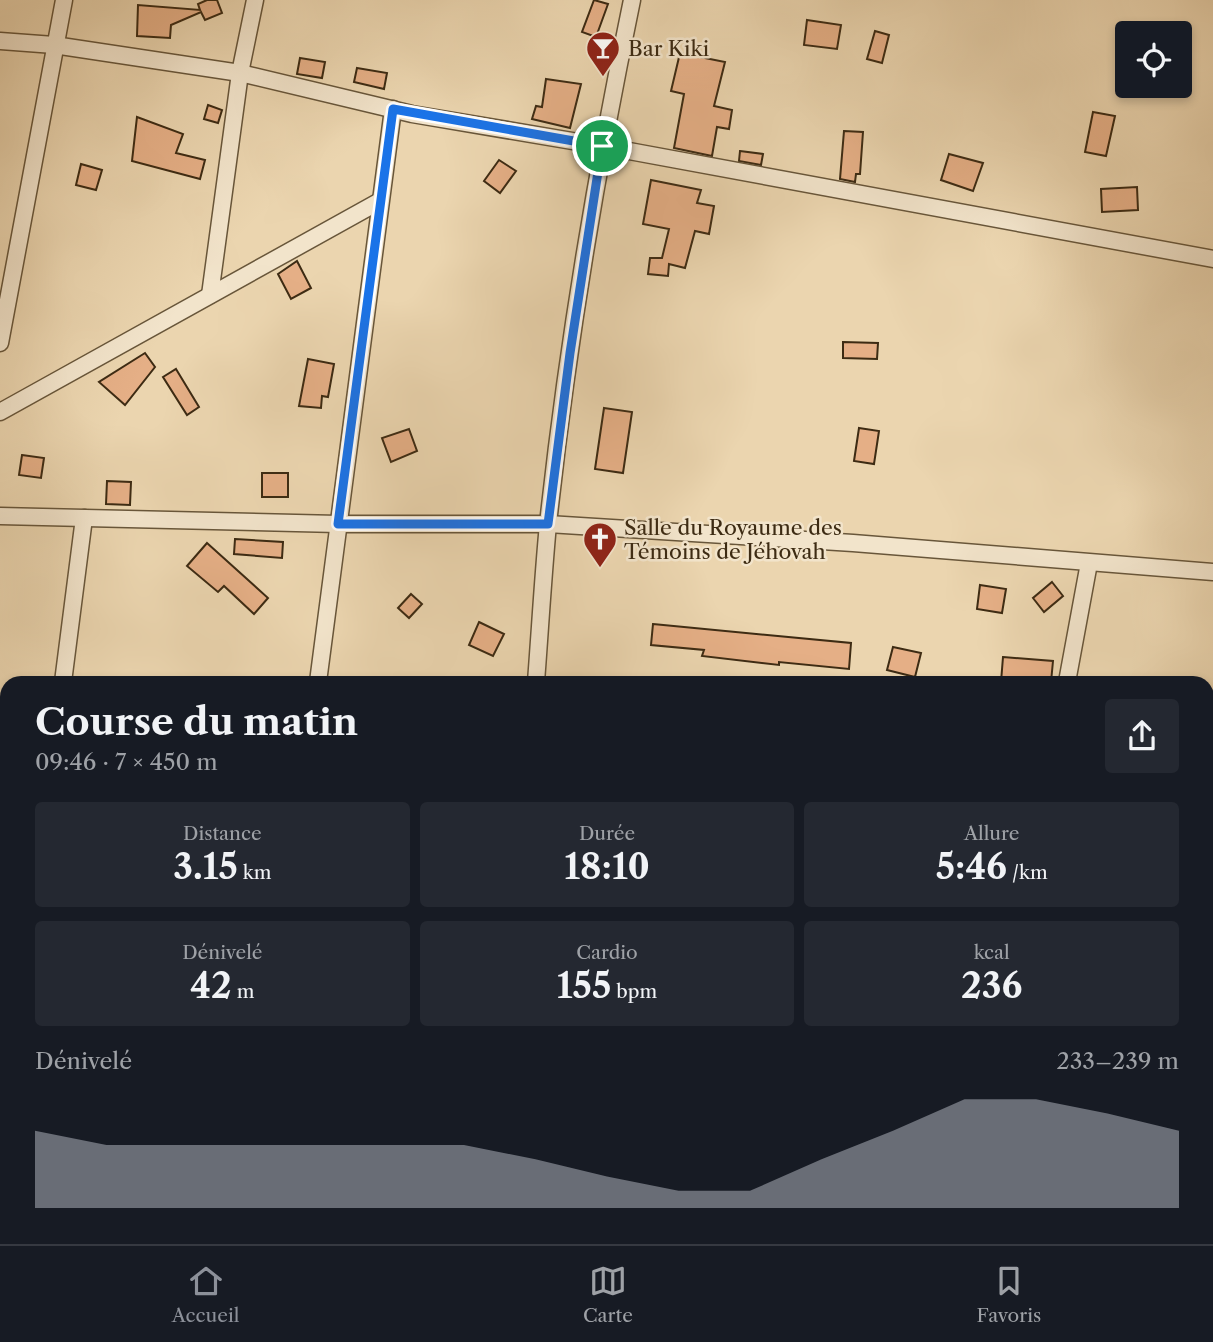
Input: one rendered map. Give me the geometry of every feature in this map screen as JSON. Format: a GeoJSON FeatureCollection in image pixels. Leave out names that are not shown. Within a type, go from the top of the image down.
{"type":"FeatureCollection","features":[{"type":"Feature","properties":{"kind":"street"},"geometry":{"type":"LineString","coordinates":[[0,343],[64,0]]}},
{"type":"Feature","properties":{"kind":"street"},"geometry":{"type":"LineString","coordinates":[[210,295],[240,73],[255,0]]}},
{"type":"Feature","properties":{"kind":"street"},"geometry":{"type":"LineString","coordinates":[[536,676],[548,524],[570,353],[602,146],[632,0]]}},
{"type":"Feature","properties":{"kind":"street"},"geometry":{"type":"LineString","coordinates":[[0,41],[54,45],[240,73],[393,109],[1213,259]]}},
{"type":"Feature","properties":{"kind":"street"},"geometry":{"type":"LineString","coordinates":[[319,676],[393,109]]}},
{"type":"Feature","properties":{"kind":"street"},"geometry":{"type":"LineString","coordinates":[[0,412],[380,201]]}},
{"type":"Feature","properties":{"kind":"street"},"geometry":{"type":"LineString","coordinates":[[0,516],[338,524],[548,524],[853,543],[1213,572]]}},
{"type":"Feature","properties":{"kind":"street"},"geometry":{"type":"LineString","coordinates":[[64,676],[84,518]]}},
{"type":"Feature","properties":{"kind":"street"},"geometry":{"type":"LineString","coordinates":[[1069,676],[1089,564]]}},
{"type":"Feature","properties":{"kind":"building"},"geometry":{"type":"Polygon","coordinates":[[[217,0],[222,13],[205,20],[201,12],[171,25],[170,38],[137,36],[138,5],[200,10],[198,4],[217,0]]]}},
{"type":"Feature","properties":{"kind":"building"},"geometry":{"type":"Polygon","coordinates":[[[594,0],[608,4],[596,37],[582,32],[594,0]]]}},
{"type":"Feature","properties":{"kind":"building"},"geometry":{"type":"Polygon","coordinates":[[[807,20],[841,25],[837,49],[804,45],[807,20]]]}},
{"type":"Feature","properties":{"kind":"building"},"geometry":{"type":"Polygon","coordinates":[[[875,31],[889,35],[882,63],[867,59],[875,31]]]}},
{"type":"Feature","properties":{"kind":"building"},"geometry":{"type":"Polygon","coordinates":[[[680,53],[725,62],[714,106],[732,110],[729,129],[717,127],[712,156],[674,148],[684,94],[671,91],[680,53]]]}},
{"type":"Feature","properties":{"kind":"building"},"geometry":{"type":"Polygon","coordinates":[[[300,58],[325,62],[322,78],[297,74],[300,58]]]}},
{"type":"Feature","properties":{"kind":"building"},"geometry":{"type":"Polygon","coordinates":[[[357,68],[387,73],[384,89],[354,82],[357,68]]]}},
{"type":"Feature","properties":{"kind":"building"},"geometry":{"type":"Polygon","coordinates":[[[546,79],[581,84],[570,128],[532,119],[536,106],[542,107],[546,79]]]}},
{"type":"Feature","properties":{"kind":"building"},"geometry":{"type":"Polygon","coordinates":[[[208,105],[222,110],[218,123],[204,119],[208,105]]]}},
{"type":"Feature","properties":{"kind":"building"},"geometry":{"type":"Polygon","coordinates":[[[1093,112],[1115,116],[1106,156],[1085,152],[1093,112]]]}},
{"type":"Feature","properties":{"kind":"building"},"geometry":{"type":"Polygon","coordinates":[[[137,117],[183,134],[176,153],[205,160],[200,179],[132,161],[137,117]]]}},
{"type":"Feature","properties":{"kind":"building"},"geometry":{"type":"Polygon","coordinates":[[[844,131],[863,132],[860,174],[856,174],[855,182],[840,179],[844,131]]]}},
{"type":"Feature","properties":{"kind":"building"},"geometry":{"type":"Polygon","coordinates":[[[740,151],[763,154],[761,165],[739,161],[740,151]]]}},
{"type":"Feature","properties":{"kind":"building"},"geometry":{"type":"Polygon","coordinates":[[[949,154],[983,163],[973,191],[941,180],[949,154]]]}},
{"type":"Feature","properties":{"kind":"building"},"geometry":{"type":"Polygon","coordinates":[[[499,160],[516,171],[500,193],[484,181],[499,160]]]}},
{"type":"Feature","properties":{"kind":"building"},"geometry":{"type":"Polygon","coordinates":[[[81,164],[102,170],[96,190],[76,185],[81,164]]]}},
{"type":"Feature","properties":{"kind":"building"},"geometry":{"type":"Polygon","coordinates":[[[651,180],[701,190],[697,203],[714,206],[709,234],[695,231],[685,268],[669,264],[668,276],[648,274],[650,258],[662,258],[669,229],[643,224],[651,180]]]}},
{"type":"Feature","properties":{"kind":"building"},"geometry":{"type":"Polygon","coordinates":[[[1137,187],[1138,210],[1102,212],[1101,189],[1137,187]]]}},
{"type":"Feature","properties":{"kind":"building"},"geometry":{"type":"Polygon","coordinates":[[[297,261],[311,288],[291,299],[278,274],[297,261]]]}},
{"type":"Feature","properties":{"kind":"building"},"geometry":{"type":"Polygon","coordinates":[[[843,342],[878,343],[877,359],[843,358],[843,342]]]}},
{"type":"Feature","properties":{"kind":"building"},"geometry":{"type":"Polygon","coordinates":[[[145,353],[155,367],[125,405],[99,382],[145,353]]]}},
{"type":"Feature","properties":{"kind":"building"},"geometry":{"type":"Polygon","coordinates":[[[308,359],[334,364],[328,397],[322,396],[321,408],[299,406],[308,359]]]}},
{"type":"Feature","properties":{"kind":"building"},"geometry":{"type":"Polygon","coordinates":[[[176,369],[199,407],[187,415],[163,377],[176,369]]]}},
{"type":"Feature","properties":{"kind":"building"},"geometry":{"type":"Polygon","coordinates":[[[604,408],[632,412],[623,473],[595,469],[604,408]]]}},
{"type":"Feature","properties":{"kind":"building"},"geometry":{"type":"Polygon","coordinates":[[[859,428],[879,431],[874,464],[854,461],[859,428]]]}},
{"type":"Feature","properties":{"kind":"building"},"geometry":{"type":"Polygon","coordinates":[[[409,429],[417,451],[391,462],[382,438],[409,429]]]}},
{"type":"Feature","properties":{"kind":"building"},"geometry":{"type":"Polygon","coordinates":[[[22,455],[44,458],[41,478],[19,475],[22,455]]]}},
{"type":"Feature","properties":{"kind":"building"},"geometry":{"type":"Polygon","coordinates":[[[262,473],[288,473],[288,497],[262,497],[262,473]]]}},
{"type":"Feature","properties":{"kind":"building"},"geometry":{"type":"Polygon","coordinates":[[[107,481],[131,482],[130,505],[106,504],[107,481]]]}},
{"type":"Feature","properties":{"kind":"building"},"geometry":{"type":"Polygon","coordinates":[[[235,539],[283,542],[282,558],[234,554],[235,539]]]}},
{"type":"Feature","properties":{"kind":"building"},"geometry":{"type":"Polygon","coordinates":[[[207,543],[268,598],[254,614],[224,586],[218,592],[187,566],[207,543]]]}},
{"type":"Feature","properties":{"kind":"building"},"geometry":{"type":"Polygon","coordinates":[[[1052,582],[1063,596],[1044,612],[1033,598],[1052,582]]]}},
{"type":"Feature","properties":{"kind":"building"},"geometry":{"type":"Polygon","coordinates":[[[980,585],[1006,589],[1002,613],[977,609],[980,585]]]}},
{"type":"Feature","properties":{"kind":"building"},"geometry":{"type":"Polygon","coordinates":[[[411,594],[422,604],[409,618],[398,608],[411,594]]]}},
{"type":"Feature","properties":{"kind":"building"},"geometry":{"type":"Polygon","coordinates":[[[479,622],[504,634],[493,656],[469,645],[479,622]]]}},
{"type":"Feature","properties":{"kind":"building"},"geometry":{"type":"Polygon","coordinates":[[[653,624],[851,643],[849,669],[779,662],[779,665],[702,656],[704,650],[651,645],[653,624]]]}},
{"type":"Feature","properties":{"kind":"building"},"geometry":{"type":"Polygon","coordinates":[[[893,647],[921,653],[915,676],[887,670],[893,647]]]}},
{"type":"Feature","properties":{"kind":"building"},"geometry":{"type":"Polygon","coordinates":[[[1003,657],[1053,661],[1052,676],[1001,676],[1003,657]]]}},
{"type":"Feature","properties":{"kind":"place","name":"Bar Kiki"},"geometry":{"type":"Point","coordinates":[603,78]}},
{"type":"Feature","properties":{"kind":"place","name":"Salle du Royaume des Témoins de Jéhovah"},"geometry":{"type":"Point","coordinates":[600,569]}},
{"type":"Feature","properties":{"kind":"route"},"geometry":{"type":"LineString","coordinates":[[393,109],[602,146],[570,353],[548,524],[338,524],[393,109]]}}]}
